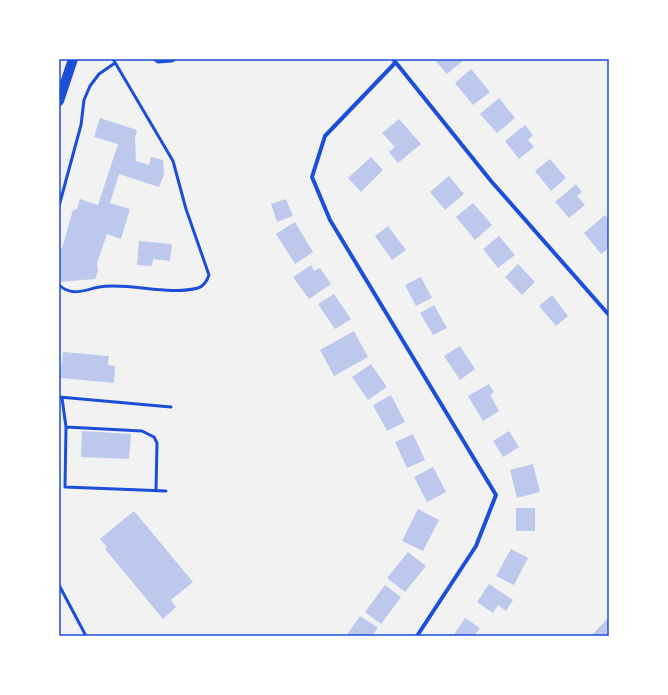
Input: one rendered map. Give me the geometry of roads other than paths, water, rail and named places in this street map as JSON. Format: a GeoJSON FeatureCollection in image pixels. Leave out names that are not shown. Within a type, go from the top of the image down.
{"type":"FeatureCollection","features":[{"type":"Feature","properties":{"kind":"main road"},"geometry":{"type":"LineString","coordinates":[[59,101],[74,59]]}},
{"type":"Feature","properties":{"kind":"street"},"geometry":{"type":"LineString","coordinates":[[418,636],[476,546],[496,495],[330,220],[312,176],[325,136],[394,61],[491,181],[609,315]]}},
{"type":"Feature","properties":{"kind":"lane"},"geometry":{"type":"LineString","coordinates":[[59,285],[70,292],[83,292],[100,287],[184,290],[199,288],[207,281],[209,275],[186,209],[173,160],[113,59]]}},
{"type":"Feature","properties":{"kind":"lane"},"geometry":{"type":"LineString","coordinates":[[154,59],[158,62],[172,61],[175,59]]}},
{"type":"Feature","properties":{"kind":"lane"},"geometry":{"type":"LineString","coordinates":[[59,206],[81,125],[84,100],[90,86],[99,74],[115,63]]}},
{"type":"Feature","properties":{"kind":"lane"},"geometry":{"type":"LineString","coordinates":[[166,491],[64,487],[66,427],[61,398],[171,407]]}},
{"type":"Feature","properties":{"kind":"lane"},"geometry":{"type":"LineString","coordinates":[[66,427],[142,431],[149,433],[157,443],[156,491]]}},
{"type":"Feature","properties":{"kind":"lane"},"geometry":{"type":"LineString","coordinates":[[59,585],[86,636]]}}]}
